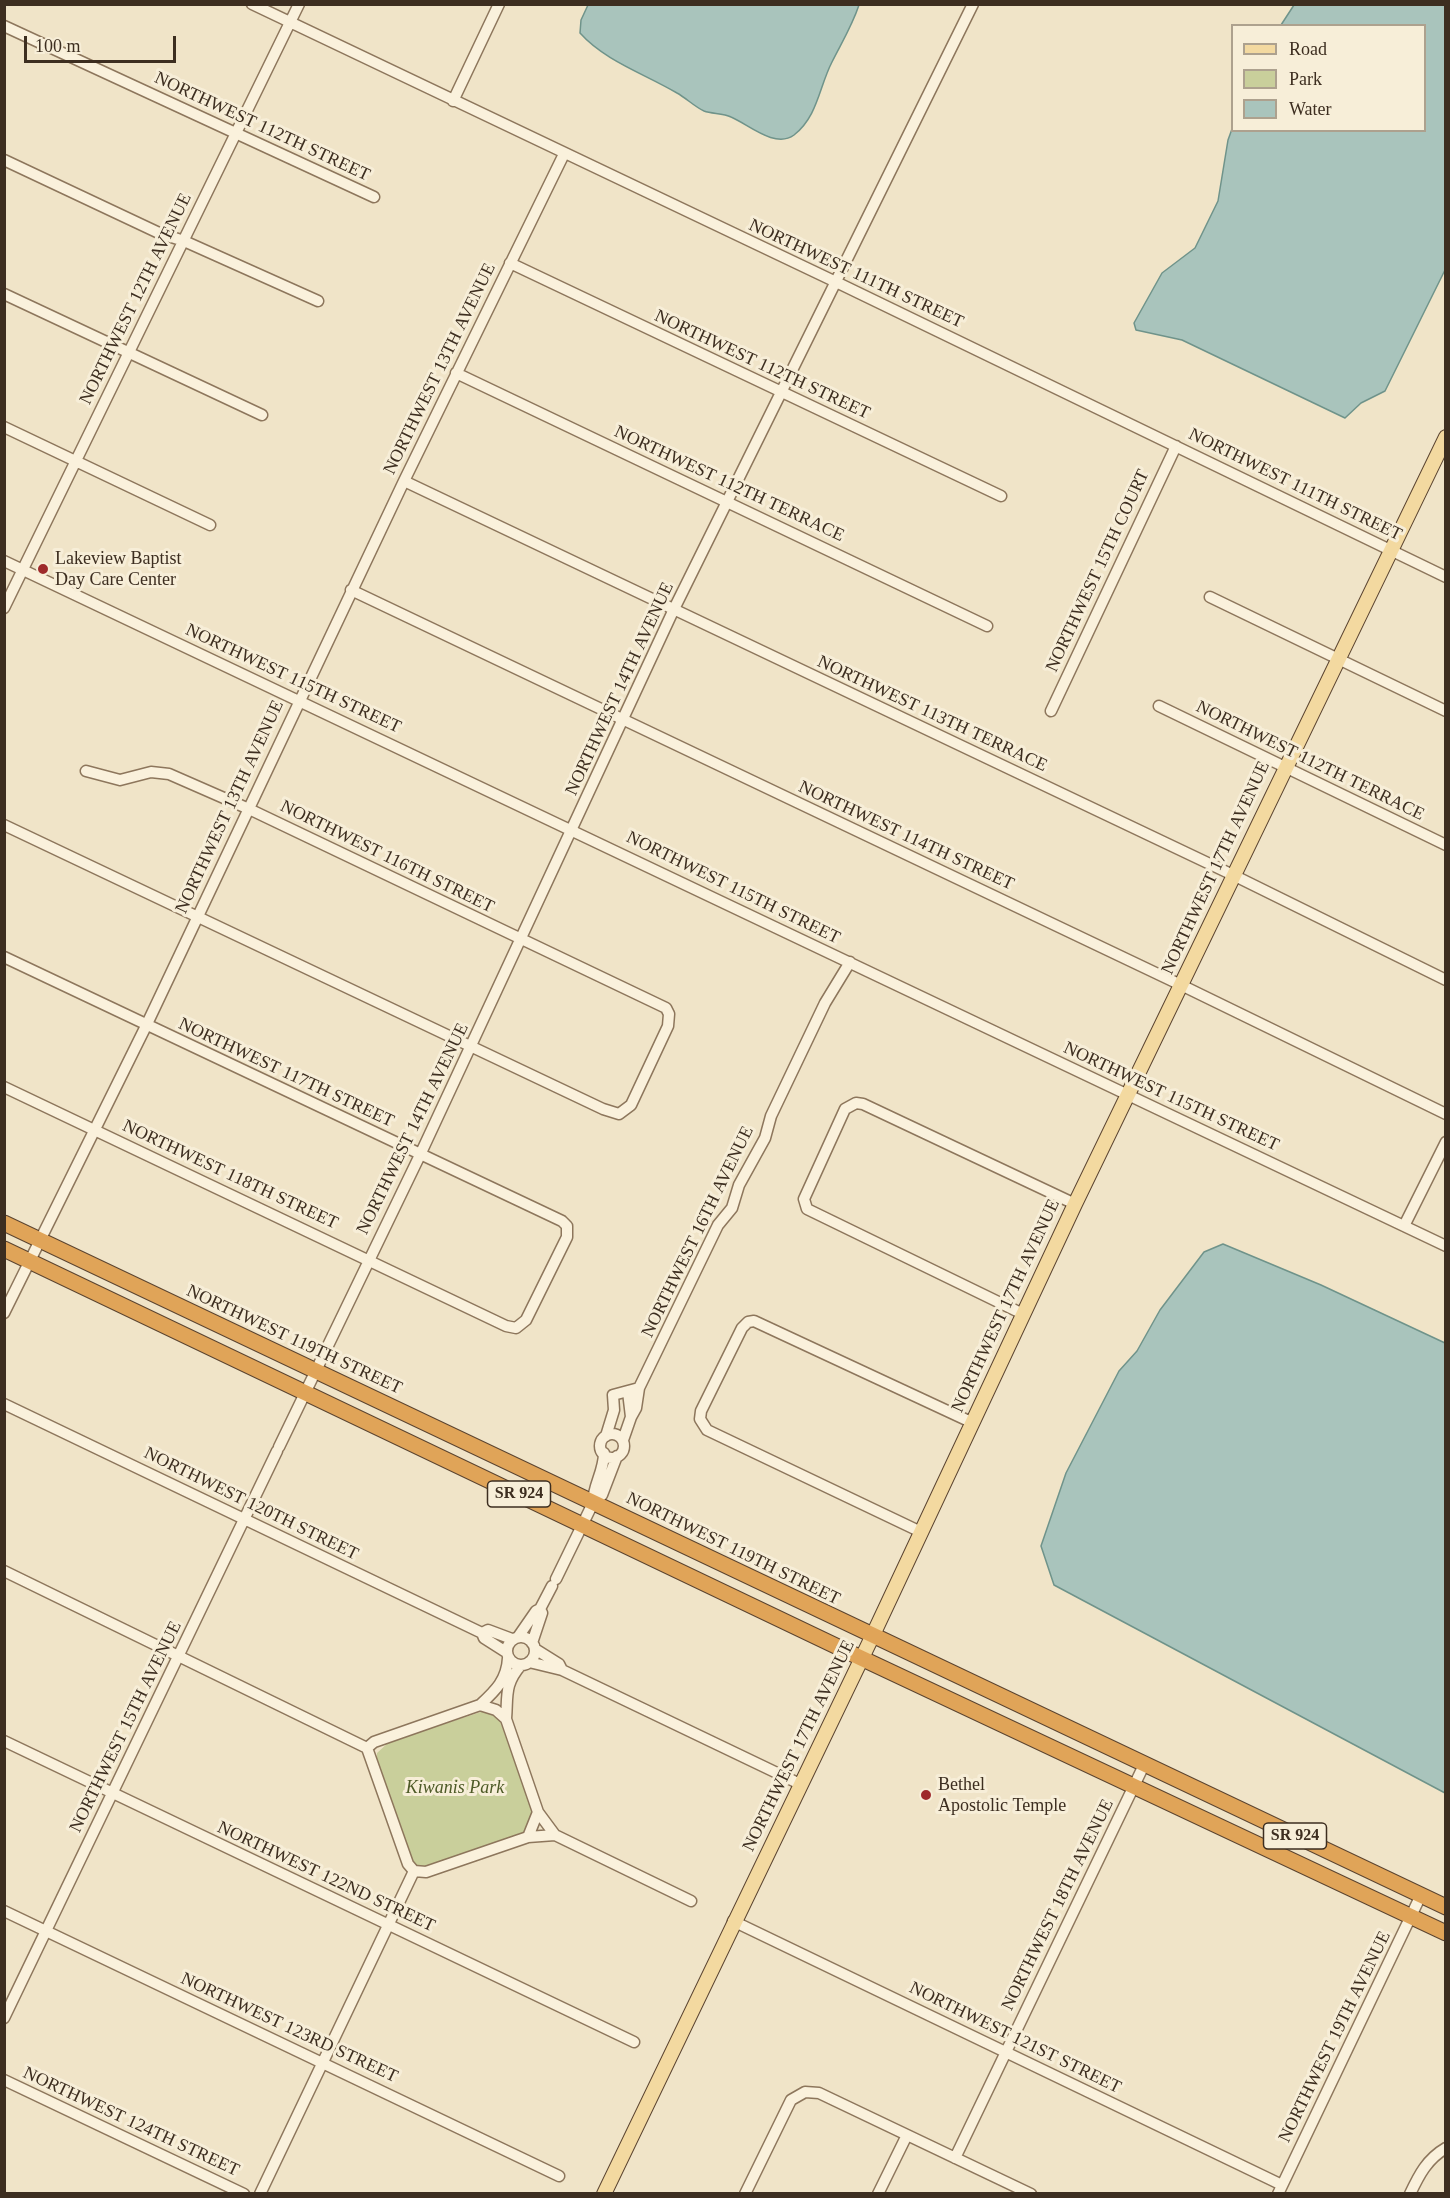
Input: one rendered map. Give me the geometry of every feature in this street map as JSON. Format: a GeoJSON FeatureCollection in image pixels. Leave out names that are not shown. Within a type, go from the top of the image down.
{"type":"FeatureCollection","features":[{"type":"Feature","properties":{"kind":"highway","name":"NORTHWEST 119TH STREET"},"geometry":{"type":"LineString","coordinates":[[4,1223],[872,1637],[1446,1907]]}},
{"type":"Feature","properties":{"kind":"highway","name":"SR 924"},"geometry":{"type":"LineString","coordinates":[[4,1249],[861,1659],[1446,1933]]}},
{"type":"Feature","properties":{"kind":"main road","name":"NORTHWEST 17TH AVENUE"},"geometry":{"type":"LineString","coordinates":[[604,2193],[872,1637],[971,1422],[1285,766],[1446,437]]}},
{"type":"Feature","properties":{"kind":"street","name":"NORTHWEST 111TH STREET"},"geometry":{"type":"LineString","coordinates":[[252,4],[836,282],[1446,577]]}},
{"type":"Feature","properties":{"kind":"street","name":"NORTHWEST 12TH AVENUE"},"geometry":{"type":"LineString","coordinates":[[4,608],[299,4]]}},
{"type":"Feature","properties":{"kind":"street"},"geometry":{"type":"LineString","coordinates":[[453,101],[499,4]]}},
{"type":"Feature","properties":{"kind":"street","name":"NORTHWEST 14TH AVENUE"},"geometry":{"type":"LineString","coordinates":[[306,1392],[573,830],[674,609],[973,4]]}},
{"type":"Feature","properties":{"kind":"street","name":"NORTHWEST 112TH STREET"},"geometry":{"type":"LineString","coordinates":[[4,26],[374,197]]}},
{"type":"Feature","properties":{"kind":"street","name":"NORTHWEST 13TH AVENUE"},"geometry":{"type":"LineString","coordinates":[[4,1313],[146,1026],[351,590],[564,154]]}},
{"type":"Feature","properties":{"kind":"street"},"geometry":{"type":"LineString","coordinates":[[4,160],[159,233],[318,301]]}},
{"type":"Feature","properties":{"kind":"street","name":"NORTHWEST 112TH STREET"},"geometry":{"type":"LineString","coordinates":[[510,263],[1001,496]]}},
{"type":"Feature","properties":{"kind":"street"},"geometry":{"type":"LineString","coordinates":[[4,294],[262,415]]}},
{"type":"Feature","properties":{"kind":"street","name":"NORTHWEST 112TH TERRACE"},"geometry":{"type":"LineString","coordinates":[[456,374],[728,501],[987,626]]}},
{"type":"Feature","properties":{"kind":"street"},"geometry":{"type":"LineString","coordinates":[[4,427],[210,525]]}},
{"type":"Feature","properties":{"kind":"street","name":"NORTHWEST 15TH COURT"},"geometry":{"type":"LineString","coordinates":[[1051,711],[1176,446]]}},
{"type":"Feature","properties":{"kind":"street","name":"NORTHWEST 113TH TERRACE"},"geometry":{"type":"LineString","coordinates":[[404,481],[1233,875],[1446,980]]}},
{"type":"Feature","properties":{"kind":"street","name":"NORTHWEST 115TH STREET"},"geometry":{"type":"LineString","coordinates":[[4,561],[1446,1246]]}},
{"type":"Feature","properties":{"kind":"street","name":"NORTHWEST 114TH STREET"},"geometry":{"type":"LineString","coordinates":[[351,590],[1181,985],[1446,1114]]}},
{"type":"Feature","properties":{"kind":"street"},"geometry":{"type":"LineString","coordinates":[[1210,597],[1446,711]]}},
{"type":"Feature","properties":{"kind":"street","name":"NORTHWEST 112TH TERRACE"},"geometry":{"type":"LineString","coordinates":[[1159,706],[1446,846]]}},
{"type":"Feature","properties":{"kind":"street","name":"NORTHWEST 116TH STREET"},"geometry":{"type":"LineString","coordinates":[[87,771],[120,780],[151,772],[169,774],[249,808],[666,1008],[669,1014],[668,1026],[631,1105],[619,1114],[603,1109],[470,1047]]}},
{"type":"Feature","properties":{"kind":"street"},"geometry":{"type":"LineString","coordinates":[[4,825],[470,1047]]}},
{"type":"Feature","properties":{"kind":"street","name":"NORTHWEST 117TH STREET"},"geometry":{"type":"LineString","coordinates":[[4,957],[554,1217],[567,1226],[567,1237],[526,1320],[516,1328],[506,1326]]}},
{"type":"Feature","properties":{"kind":"street","name":"NORTHWEST 16TH AVENUE"},"geometry":{"type":"LineString","coordinates":[[540,1609],[593,1503],[602,1495],[617,1456],[624,1448],[623,1440],[630,1414],[636,1408],[634,1390],[718,1225],[732,1208],[739,1185],[765,1138],[771,1116],[825,1003],[850,962]]}},
{"type":"Feature","properties":{"kind":"street","name":"NORTHWEST 118TH STREET"},"geometry":{"type":"LineString","coordinates":[[4,1087],[506,1326]]}},
{"type":"Feature","properties":{"kind":"street"},"geometry":{"type":"LineString","coordinates":[[1023,1314],[812,1213],[805,1205],[804,1199],[846,1109],[856,1103],[863,1104],[1075,1204]]}},
{"type":"Feature","properties":{"kind":"street"},"geometry":{"type":"LineString","coordinates":[[1404,1226],[1446,1142]]}},
{"type":"Feature","properties":{"kind":"street"},"geometry":{"type":"LineString","coordinates":[[921,1532],[707,1430],[700,1419],[701,1411],[742,1328],[748,1322],[762,1323],[971,1422]]}},
{"type":"Feature","properties":{"kind":"street","name":"NORTHWEST 16TH AVENUE"},"geometry":{"type":"LineString","coordinates":[[593,1503],[593,1491],[601,1474],[604,1453],[601,1442],[606,1436],[614,1410],[613,1395],[634,1390]]}},
{"type":"Feature","properties":{"kind":"street","name":"NORTHWEST 15TH AVENUE"},"geometry":{"type":"LineString","coordinates":[[4,2018],[306,1392]]}},
{"type":"Feature","properties":{"kind":"street","name":"NORTHWEST 120TH STREET"},"geometry":{"type":"LineString","coordinates":[[4,1404],[482,1632],[488,1630],[515,1638],[526,1638],[558,1664],[561,1670]]}},
{"type":"Feature","properties":{"kind":"street"},"geometry":{"type":"LineString","coordinates":[[614,1410],[630,1414]]}},
{"type":"Feature","properties":{"kind":"street"},"geometry":{"type":"LineString","coordinates":[[606,1436],[614,1434],[623,1440]]}},
{"type":"Feature","properties":{"kind":"street"},"geometry":{"type":"LineString","coordinates":[[604,1453],[610,1457],[617,1456]]}},
{"type":"Feature","properties":{"kind":"street"},"geometry":{"type":"LineString","coordinates":[[4,1571],[367,1748],[408,1864],[414,1871],[426,1872],[528,1837],[555,1835]]}},
{"type":"Feature","properties":{"kind":"street"},"geometry":{"type":"LineString","coordinates":[[367,1748],[375,1742],[480,1705],[492,1696],[506,1672],[507,1655],[515,1638],[540,1609],[542,1614],[533,1646],[525,1664],[506,1692],[506,1719],[538,1812],[555,1835],[691,1901]]}},
{"type":"Feature","properties":{"kind":"street","name":"NORTHWEST 120TH STREET"},"geometry":{"type":"LineString","coordinates":[[482,1632],[484,1638],[514,1663],[561,1670],[800,1784]]}},
{"type":"Feature","properties":{"kind":"street"},"geometry":{"type":"LineString","coordinates":[[480,1705],[496,1710],[506,1719]]}},
{"type":"Feature","properties":{"kind":"street","name":"NORTHWEST 122ND STREET"},"geometry":{"type":"LineString","coordinates":[[4,1742],[634,2042]]}},
{"type":"Feature","properties":{"kind":"street","name":"NORTHWEST 18TH AVENUE"},"geometry":{"type":"LineString","coordinates":[[955,2158],[1144,1765]]}},
{"type":"Feature","properties":{"kind":"street"},"geometry":{"type":"LineString","coordinates":[[528,1837],[538,1812]]}},
{"type":"Feature","properties":{"kind":"street"},"geometry":{"type":"LineString","coordinates":[[260,2193],[414,1871]]}},
{"type":"Feature","properties":{"kind":"street","name":"NORTHWEST 19TH AVENUE"},"geometry":{"type":"LineString","coordinates":[[1280,2189],[1421,1895]]}},
{"type":"Feature","properties":{"kind":"street","name":"NORTHWEST 123RD STREET"},"geometry":{"type":"LineString","coordinates":[[4,1911],[559,2176]]}},
{"type":"Feature","properties":{"kind":"street","name":"NORTHWEST 121ST STREET"},"geometry":{"type":"LineString","coordinates":[[733,1922],[1005,2052],[1280,2189]]}},
{"type":"Feature","properties":{"kind":"street","name":"NORTHWEST 124TH STREET"},"geometry":{"type":"LineString","coordinates":[[4,2080],[244,2193]]}},
{"type":"Feature","properties":{"kind":"street"},"geometry":{"type":"LineString","coordinates":[[745,2193],[791,2100],[805,2092],[819,2093],[955,2158],[1012,2189],[1031,2193]]}},
{"type":"Feature","properties":{"kind":"street"},"geometry":{"type":"LineString","coordinates":[[879,2193],[907,2135]]}},
{"type":"Feature","properties":{"kind":"street"},"geometry":{"type":"LineString","coordinates":[[1410,2193],[1421,2170],[1435,2154],[1446,2148]]}},
{"type":"Feature","properties":{"kind":"green space","name":"Kiwanis Park"},"geometry":{"type":"Polygon","coordinates":[[[487,1710],[495,1713],[500,1721],[533,1811],[529,1828],[521,1834],[425,1868],[417,1867],[412,1861],[377,1765],[377,1753],[389,1742],[487,1710]]]}},
{"type":"Feature","properties":{"kind":"water"},"geometry":{"type":"Polygon","coordinates":[[[588,4],[859,5],[808,119],[794,135],[787,139],[779,139],[762,134],[728,116],[704,111],[677,93],[601,52],[580,33],[581,20],[588,4]]]}},
{"type":"Feature","properties":{"kind":"water"},"geometry":{"type":"Polygon","coordinates":[[[1294,5],[1445,5],[1445,270],[1385,391],[1361,403],[1345,418],[1182,340],[1136,330],[1134,323],[1162,273],[1195,248],[1218,201],[1231,132],[1426,132],[1426,24],[1282,24],[1294,5]]]}},
{"type":"Feature","properties":{"kind":"water"},"geometry":{"type":"Polygon","coordinates":[[[1223,1244],[1321,1285],[1445,1343],[1445,1793],[1054,1585],[1041,1546],[1066,1473],[1119,1371],[1137,1351],[1160,1310],[1204,1252],[1223,1244]]]}},
{"type":"Feature","properties":{"kind":"place","name":"Lakeview Baptist Day Care Center"},"geometry":{"type":"Point","coordinates":[43,569]}},
{"type":"Feature","properties":{"kind":"place","name":"Bethel Apostolic Temple"},"geometry":{"type":"Point","coordinates":[926,1795]}}]}
